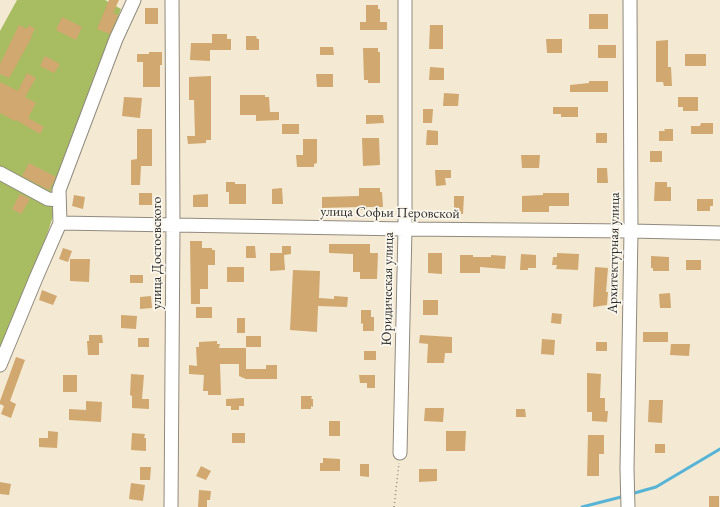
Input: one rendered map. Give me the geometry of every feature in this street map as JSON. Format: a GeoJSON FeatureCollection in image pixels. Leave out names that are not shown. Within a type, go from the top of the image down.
{"type":"FeatureCollection","features":[{"type":"Feature","properties":{"kind":"street"},"geometry":{"type":"LineString","coordinates":[[0,365],[60,223],[59,190],[116,39],[134,0]]}},
{"type":"Feature","properties":{"kind":"street","name":"улица Достоевского"},"geometry":{"type":"LineString","coordinates":[[171,507],[173,225],[172,0]]}},
{"type":"Feature","properties":{"kind":"street","name":"Юридическая улица"},"geometry":{"type":"LineString","coordinates":[[400,453],[405,230],[405,0]]}},
{"type":"Feature","properties":{"kind":"street","name":"Архитектурная улица"},"geometry":{"type":"LineString","coordinates":[[628,507],[631,231],[630,0]]}},
{"type":"Feature","properties":{"kind":"street"},"geometry":{"type":"LineString","coordinates":[[0,173],[48,198],[59,200]]}},
{"type":"Feature","properties":{"kind":"street","name":"улица Софьи Перовской"},"geometry":{"type":"LineString","coordinates":[[60,223],[405,230],[720,233]]}},
{"type":"Feature","properties":{"kind":"path"},"geometry":{"type":"LineString","coordinates":[[394,507],[400,453]]}},
{"type":"Feature","properties":{"kind":"green space"},"geometry":{"type":"Polygon","coordinates":[[[17,0],[105,0],[121,9],[51,192],[53,216],[38,262],[0,351],[0,31],[17,0]]]}},
{"type":"Feature","properties":{"kind":"building"},"geometry":{"type":"Polygon","coordinates":[[[109,0],[119,0],[113,13],[118,15],[110,34],[97,29],[109,0]]]}},
{"type":"Feature","properties":{"kind":"building"},"geometry":{"type":"Polygon","coordinates":[[[366,5],[378,5],[378,9],[380,9],[380,22],[387,22],[387,30],[360,30],[360,22],[366,22],[366,5]]]}},
{"type":"Feature","properties":{"kind":"building"},"geometry":{"type":"Polygon","coordinates":[[[145,8],[158,8],[158,24],[145,24],[145,8]]]}},
{"type":"Feature","properties":{"kind":"building"},"geometry":{"type":"Polygon","coordinates":[[[589,14],[608,14],[608,29],[589,29],[589,14]]]}},
{"type":"Feature","properties":{"kind":"building"},"geometry":{"type":"Polygon","coordinates":[[[62,17],[82,27],[76,40],[56,30],[62,17]]]}},
{"type":"Feature","properties":{"kind":"building"},"geometry":{"type":"Polygon","coordinates":[[[19,25],[27,29],[29,25],[35,29],[9,78],[0,74],[0,64],[19,25]]]}},
{"type":"Feature","properties":{"kind":"building"},"geometry":{"type":"Polygon","coordinates":[[[430,25],[443,25],[443,49],[429,49],[430,25]]]}},
{"type":"Feature","properties":{"kind":"building"},"geometry":{"type":"Polygon","coordinates":[[[212,34],[227,34],[227,39],[231,39],[231,50],[210,50],[210,61],[190,60],[191,43],[212,43],[212,34]]]}},
{"type":"Feature","properties":{"kind":"building"},"geometry":{"type":"Polygon","coordinates":[[[246,36],[256,36],[257,39],[259,39],[259,50],[246,50],[246,36]]]}},
{"type":"Feature","properties":{"kind":"building"},"geometry":{"type":"Polygon","coordinates":[[[546,39],[562,39],[562,53],[547,53],[546,39]]]}},
{"type":"Feature","properties":{"kind":"building"},"geometry":{"type":"Polygon","coordinates":[[[668,40],[668,67],[671,67],[672,86],[664,86],[663,82],[656,82],[656,41],[668,40]]]}},
{"type":"Feature","properties":{"kind":"building"},"geometry":{"type":"Polygon","coordinates":[[[598,45],[616,45],[616,58],[598,58],[598,45]]]}},
{"type":"Feature","properties":{"kind":"building"},"geometry":{"type":"Polygon","coordinates":[[[320,47],[333,47],[334,55],[320,55],[320,47]]]}},
{"type":"Feature","properties":{"kind":"building"},"geometry":{"type":"Polygon","coordinates":[[[363,48],[378,48],[378,52],[380,52],[380,83],[368,83],[368,80],[364,80],[363,48]]]}},
{"type":"Feature","properties":{"kind":"building"},"geometry":{"type":"Polygon","coordinates":[[[149,52],[162,52],[162,65],[160,65],[160,87],[143,87],[143,62],[137,62],[137,54],[149,54],[149,52]]]}},
{"type":"Feature","properties":{"kind":"building"},"geometry":{"type":"Polygon","coordinates":[[[685,54],[706,54],[706,66],[685,66],[685,54]]]}},
{"type":"Feature","properties":{"kind":"building"},"geometry":{"type":"Polygon","coordinates":[[[45,56],[60,64],[54,73],[40,66],[45,56]]]}},
{"type":"Feature","properties":{"kind":"building"},"geometry":{"type":"Polygon","coordinates":[[[430,67],[444,68],[444,80],[429,80],[430,67]]]}},
{"type":"Feature","properties":{"kind":"building"},"geometry":{"type":"Polygon","coordinates":[[[27,73],[36,78],[25,97],[36,103],[28,118],[44,127],[40,134],[16,120],[15,121],[0,113],[0,82],[18,91],[27,73]]]}},
{"type":"Feature","properties":{"kind":"building"},"geometry":{"type":"Polygon","coordinates":[[[316,74],[333,74],[333,87],[317,87],[316,74]]]}},
{"type":"Feature","properties":{"kind":"building"},"geometry":{"type":"Polygon","coordinates":[[[211,76],[211,140],[206,140],[206,143],[188,144],[187,136],[195,136],[194,100],[189,100],[189,77],[211,76]]]}},
{"type":"Feature","properties":{"kind":"building"},"geometry":{"type":"Polygon","coordinates":[[[589,81],[608,81],[608,92],[570,92],[570,85],[589,83],[589,81]]]}},
{"type":"Feature","properties":{"kind":"building"},"geometry":{"type":"Polygon","coordinates":[[[444,93],[459,94],[458,106],[443,106],[444,93]]]}},
{"type":"Feature","properties":{"kind":"building"},"geometry":{"type":"Polygon","coordinates":[[[240,95],[265,95],[265,97],[269,97],[270,112],[279,112],[279,120],[256,121],[256,115],[240,115],[240,95]]]}},
{"type":"Feature","properties":{"kind":"building"},"geometry":{"type":"Polygon","coordinates":[[[124,97],[142,98],[140,118],[122,116],[124,97]]]}},
{"type":"Feature","properties":{"kind":"building"},"geometry":{"type":"Polygon","coordinates":[[[678,97],[698,97],[698,111],[683,111],[683,107],[678,107],[678,97]]]}},
{"type":"Feature","properties":{"kind":"building"},"geometry":{"type":"Polygon","coordinates":[[[553,107],[578,107],[578,117],[561,117],[561,114],[553,114],[553,107]]]}},
{"type":"Feature","properties":{"kind":"building"},"geometry":{"type":"Polygon","coordinates":[[[423,109],[433,109],[432,123],[423,123],[423,109]]]}},
{"type":"Feature","properties":{"kind":"building"},"geometry":{"type":"Polygon","coordinates":[[[366,115],[383,115],[384,123],[366,124],[366,115]]]}},
{"type":"Feature","properties":{"kind":"building"},"geometry":{"type":"Polygon","coordinates":[[[701,123],[713,123],[713,134],[691,134],[691,126],[700,126],[701,123]]]}},
{"type":"Feature","properties":{"kind":"building"},"geometry":{"type":"Polygon","coordinates":[[[282,124],[299,124],[299,134],[282,134],[282,124]]]}},
{"type":"Feature","properties":{"kind":"building"},"geometry":{"type":"Polygon","coordinates":[[[137,129],[152,129],[152,166],[141,166],[140,185],[131,185],[131,160],[137,159],[137,129]]]}},
{"type":"Feature","properties":{"kind":"building"},"geometry":{"type":"Polygon","coordinates":[[[664,129],[673,129],[673,141],[659,141],[659,131],[665,131],[664,129]]]}},
{"type":"Feature","properties":{"kind":"building"},"geometry":{"type":"Polygon","coordinates":[[[427,130],[438,131],[438,145],[426,145],[427,130]]]}},
{"type":"Feature","properties":{"kind":"building"},"geometry":{"type":"Polygon","coordinates":[[[596,133],[607,133],[607,143],[596,143],[596,133]]]}},
{"type":"Feature","properties":{"kind":"building"},"geometry":{"type":"Polygon","coordinates":[[[362,138],[379,138],[380,165],[363,166],[362,138]]]}},
{"type":"Feature","properties":{"kind":"building"},"geometry":{"type":"Polygon","coordinates":[[[303,139],[317,139],[317,163],[314,164],[314,167],[297,167],[296,155],[303,155],[303,139]]]}},
{"type":"Feature","properties":{"kind":"building"},"geometry":{"type":"Polygon","coordinates":[[[650,151],[662,151],[662,162],[650,162],[650,151]]]}},
{"type":"Feature","properties":{"kind":"building"},"geometry":{"type":"Polygon","coordinates":[[[521,155],[540,155],[539,168],[522,168],[521,155]]]}},
{"type":"Feature","properties":{"kind":"building"},"geometry":{"type":"Polygon","coordinates":[[[29,163],[56,177],[49,190],[22,176],[29,163]]]}},
{"type":"Feature","properties":{"kind":"building"},"geometry":{"type":"Polygon","coordinates":[[[597,168],[607,168],[608,183],[597,183],[597,168]]]}},
{"type":"Feature","properties":{"kind":"building"},"geometry":{"type":"Polygon","coordinates":[[[435,170],[451,170],[451,178],[445,178],[446,185],[436,186],[435,170]]]}},
{"type":"Feature","properties":{"kind":"building"},"geometry":{"type":"Polygon","coordinates":[[[226,182],[246,184],[246,204],[229,204],[229,192],[226,192],[226,182]]]}},
{"type":"Feature","properties":{"kind":"building"},"geometry":{"type":"Polygon","coordinates":[[[655,182],[667,182],[667,187],[671,187],[671,201],[654,201],[655,182]]]}},
{"type":"Feature","properties":{"kind":"building"},"geometry":{"type":"Polygon","coordinates":[[[282,188],[283,204],[272,204],[272,189],[282,188]]]}},
{"type":"Feature","properties":{"kind":"building"},"geometry":{"type":"Polygon","coordinates":[[[359,188],[380,188],[380,192],[382,192],[383,207],[367,207],[367,210],[359,210],[359,207],[322,208],[322,197],[359,196],[359,188]]]}},
{"type":"Feature","properties":{"kind":"building"},"geometry":{"type":"Polygon","coordinates":[[[139,193],[152,193],[152,205],[139,205],[139,193]]]}},
{"type":"Feature","properties":{"kind":"building"},"geometry":{"type":"Polygon","coordinates":[[[543,193],[569,193],[569,206],[549,206],[549,212],[522,212],[522,196],[543,195],[543,193]]]}},
{"type":"Feature","properties":{"kind":"building"},"geometry":{"type":"Polygon","coordinates":[[[20,194],[30,199],[21,214],[12,209],[20,194]]]}},
{"type":"Feature","properties":{"kind":"building"},"geometry":{"type":"Polygon","coordinates":[[[208,194],[208,207],[193,207],[193,195],[208,194]]]}},
{"type":"Feature","properties":{"kind":"building"},"geometry":{"type":"Polygon","coordinates":[[[74,195],[85,197],[83,209],[72,206],[74,195]]]}},
{"type":"Feature","properties":{"kind":"building"},"geometry":{"type":"Polygon","coordinates":[[[454,196],[464,196],[463,214],[454,214],[454,196]]]}},
{"type":"Feature","properties":{"kind":"building"},"geometry":{"type":"Polygon","coordinates":[[[697,199],[713,199],[713,206],[710,206],[710,211],[697,211],[697,199]]]}},
{"type":"Feature","properties":{"kind":"building"},"geometry":{"type":"Polygon","coordinates":[[[190,241],[202,241],[202,248],[212,248],[212,250],[215,250],[215,265],[208,265],[208,289],[200,289],[200,304],[191,304],[190,241]]]}},
{"type":"Feature","properties":{"kind":"building"},"geometry":{"type":"Polygon","coordinates":[[[329,244],[370,244],[370,253],[378,253],[377,279],[360,279],[360,272],[353,272],[353,254],[329,253],[329,244]]]}},
{"type":"Feature","properties":{"kind":"building"},"geometry":{"type":"Polygon","coordinates":[[[246,246],[255,246],[256,258],[246,258],[246,246]]]}},
{"type":"Feature","properties":{"kind":"building"},"geometry":{"type":"Polygon","coordinates":[[[282,246],[291,246],[291,254],[284,255],[285,270],[270,271],[270,253],[282,253],[282,246]]]}},
{"type":"Feature","properties":{"kind":"building"},"geometry":{"type":"Polygon","coordinates":[[[63,248],[72,251],[68,262],[59,259],[63,248]]]}},
{"type":"Feature","properties":{"kind":"building"},"geometry":{"type":"Polygon","coordinates":[[[428,253],[442,253],[442,274],[428,273],[428,253]]]}},
{"type":"Feature","properties":{"kind":"building"},"geometry":{"type":"Polygon","coordinates":[[[557,253],[579,254],[578,270],[556,269],[557,265],[552,265],[553,257],[557,257],[557,253]]]}},
{"type":"Feature","properties":{"kind":"building"},"geometry":{"type":"Polygon","coordinates":[[[521,254],[536,255],[536,268],[520,270],[521,254]]]}},
{"type":"Feature","properties":{"kind":"building"},"geometry":{"type":"Polygon","coordinates":[[[460,255],[473,255],[473,257],[491,257],[491,255],[506,256],[505,269],[480,267],[480,273],[460,273],[460,255]]]}},
{"type":"Feature","properties":{"kind":"building"},"geometry":{"type":"Polygon","coordinates":[[[651,256],[669,257],[669,271],[653,271],[653,268],[651,268],[651,256]]]}},
{"type":"Feature","properties":{"kind":"building"},"geometry":{"type":"Polygon","coordinates":[[[70,259],[90,259],[89,282],[70,281],[70,259]]]}},
{"type":"Feature","properties":{"kind":"building"},"geometry":{"type":"Polygon","coordinates":[[[686,260],[701,260],[701,270],[686,270],[686,260]]]}},
{"type":"Feature","properties":{"kind":"building"},"geometry":{"type":"Polygon","coordinates":[[[227,267],[244,267],[244,282],[227,282],[227,267]]]}},
{"type":"Feature","properties":{"kind":"building"},"geometry":{"type":"Polygon","coordinates":[[[595,267],[608,268],[606,292],[608,292],[607,305],[593,307],[595,267]]]}},
{"type":"Feature","properties":{"kind":"building"},"geometry":{"type":"Polygon","coordinates":[[[293,270],[320,271],[319,298],[334,299],[334,296],[348,297],[347,307],[318,306],[317,332],[290,330],[293,270]]]}},
{"type":"Feature","properties":{"kind":"building"},"geometry":{"type":"Polygon","coordinates":[[[130,275],[143,275],[143,283],[130,283],[130,275]]]}},
{"type":"Feature","properties":{"kind":"building"},"geometry":{"type":"Polygon","coordinates":[[[42,290],[57,296],[53,305],[39,300],[42,290]]]}},
{"type":"Feature","properties":{"kind":"building"},"geometry":{"type":"Polygon","coordinates":[[[670,293],[671,308],[660,308],[659,294],[670,293]]]}},
{"type":"Feature","properties":{"kind":"building"},"geometry":{"type":"Polygon","coordinates":[[[151,296],[152,308],[140,309],[140,297],[151,296]]]}},
{"type":"Feature","properties":{"kind":"building"},"geometry":{"type":"Polygon","coordinates":[[[423,300],[438,300],[438,315],[423,315],[423,300]]]}},
{"type":"Feature","properties":{"kind":"building"},"geometry":{"type":"Polygon","coordinates":[[[196,307],[212,307],[212,318],[196,318],[196,307]]]}},
{"type":"Feature","properties":{"kind":"building"},"geometry":{"type":"Polygon","coordinates":[[[361,310],[371,310],[371,317],[374,317],[374,331],[363,331],[363,323],[361,324],[361,310]]]}},
{"type":"Feature","properties":{"kind":"building"},"geometry":{"type":"Polygon","coordinates":[[[552,313],[562,314],[561,324],[551,323],[552,313]]]}},
{"type":"Feature","properties":{"kind":"building"},"geometry":{"type":"Polygon","coordinates":[[[121,315],[137,316],[136,329],[121,328],[121,315]]]}},
{"type":"Feature","properties":{"kind":"building"},"geometry":{"type":"Polygon","coordinates":[[[237,318],[245,318],[245,333],[237,333],[237,318]]]}},
{"type":"Feature","properties":{"kind":"building"},"geometry":{"type":"Polygon","coordinates":[[[643,332],[668,332],[668,342],[643,342],[643,332]]]}},
{"type":"Feature","properties":{"kind":"building"},"geometry":{"type":"Polygon","coordinates":[[[89,335],[102,335],[103,343],[99,343],[99,355],[88,355],[87,341],[89,341],[89,335]]]}},
{"type":"Feature","properties":{"kind":"building"},"geometry":{"type":"Polygon","coordinates":[[[420,335],[452,337],[452,353],[445,353],[444,363],[427,363],[428,344],[419,343],[420,335]]]}},
{"type":"Feature","properties":{"kind":"building"},"geometry":{"type":"Polygon","coordinates":[[[246,336],[261,336],[261,347],[246,347],[246,336]]]}},
{"type":"Feature","properties":{"kind":"building"},"geometry":{"type":"Polygon","coordinates":[[[138,338],[149,338],[149,347],[138,347],[138,338]]]}},
{"type":"Feature","properties":{"kind":"building"},"geometry":{"type":"Polygon","coordinates":[[[542,339],[555,340],[554,355],[541,354],[542,339]]]}},
{"type":"Feature","properties":{"kind":"building"},"geometry":{"type":"Polygon","coordinates":[[[217,341],[217,344],[220,344],[219,348],[246,348],[246,369],[266,369],[266,365],[277,365],[277,379],[246,379],[239,376],[239,364],[220,364],[221,395],[208,395],[208,391],[203,391],[204,375],[189,374],[189,365],[197,366],[196,347],[199,347],[199,342],[217,341]]]}},
{"type":"Feature","properties":{"kind":"building"},"geometry":{"type":"Polygon","coordinates":[[[596,342],[607,342],[607,351],[596,351],[596,342]]]}},
{"type":"Feature","properties":{"kind":"building"},"geometry":{"type":"Polygon","coordinates":[[[671,344],[690,344],[689,356],[670,355],[671,344]]]}},
{"type":"Feature","properties":{"kind":"building"},"geometry":{"type":"Polygon","coordinates":[[[364,351],[376,351],[376,360],[364,360],[364,351]]]}},
{"type":"Feature","properties":{"kind":"building"},"geometry":{"type":"Polygon","coordinates":[[[16,357],[25,360],[10,401],[16,404],[11,418],[1,414],[4,406],[0,404],[0,401],[16,357]]]}},
{"type":"Feature","properties":{"kind":"building"},"geometry":{"type":"Polygon","coordinates":[[[587,373],[601,374],[600,398],[605,398],[605,411],[608,411],[607,422],[592,421],[592,412],[587,412],[587,373]]]}},
{"type":"Feature","properties":{"kind":"building"},"geometry":{"type":"Polygon","coordinates":[[[131,374],[144,375],[142,399],[149,399],[149,409],[132,408],[132,396],[130,395],[131,374]]]}},
{"type":"Feature","properties":{"kind":"building"},"geometry":{"type":"Polygon","coordinates":[[[63,375],[77,375],[77,392],[63,392],[63,375]]]}},
{"type":"Feature","properties":{"kind":"building"},"geometry":{"type":"Polygon","coordinates":[[[359,375],[375,375],[375,388],[367,388],[367,383],[360,383],[359,375]]]}},
{"type":"Feature","properties":{"kind":"building"},"geometry":{"type":"Polygon","coordinates":[[[301,396],[312,396],[311,399],[313,399],[313,407],[311,406],[311,409],[301,409],[301,396]]]}},
{"type":"Feature","properties":{"kind":"building"},"geometry":{"type":"Polygon","coordinates":[[[244,398],[244,406],[239,406],[239,410],[231,410],[231,406],[226,406],[226,399],[244,398]]]}},
{"type":"Feature","properties":{"kind":"building"},"geometry":{"type":"Polygon","coordinates":[[[649,400],[663,400],[662,423],[648,422],[649,400]]]}},
{"type":"Feature","properties":{"kind":"building"},"geometry":{"type":"Polygon","coordinates":[[[86,401],[102,402],[101,422],[69,420],[69,409],[86,410],[86,401]]]}},
{"type":"Feature","properties":{"kind":"building"},"geometry":{"type":"Polygon","coordinates":[[[425,408],[444,408],[443,422],[424,421],[425,408]]]}},
{"type":"Feature","properties":{"kind":"building"},"geometry":{"type":"Polygon","coordinates":[[[516,409],[525,409],[526,417],[516,417],[516,409]]]}},
{"type":"Feature","properties":{"kind":"building"},"geometry":{"type":"Polygon","coordinates":[[[329,421],[340,421],[340,436],[329,436],[329,421]]]}},
{"type":"Feature","properties":{"kind":"building"},"geometry":{"type":"Polygon","coordinates":[[[48,431],[58,432],[57,448],[39,447],[39,438],[48,438],[48,431]]]}},
{"type":"Feature","properties":{"kind":"building"},"geometry":{"type":"Polygon","coordinates":[[[446,431],[466,431],[465,451],[446,451],[446,431]]]}},
{"type":"Feature","properties":{"kind":"building"},"geometry":{"type":"Polygon","coordinates":[[[132,433],[145,434],[144,438],[146,438],[146,451],[131,450],[132,433]]]}},
{"type":"Feature","properties":{"kind":"building"},"geometry":{"type":"Polygon","coordinates":[[[232,433],[245,433],[245,443],[232,443],[232,433]]]}},
{"type":"Feature","properties":{"kind":"building"},"geometry":{"type":"Polygon","coordinates":[[[588,435],[604,435],[604,454],[599,454],[599,476],[587,476],[588,435]]]}},
{"type":"Feature","properties":{"kind":"building"},"geometry":{"type":"Polygon","coordinates":[[[655,444],[665,444],[665,453],[655,453],[655,444]]]}},
{"type":"Feature","properties":{"kind":"building"},"geometry":{"type":"Polygon","coordinates":[[[323,458],[340,459],[340,471],[320,471],[320,463],[323,463],[323,458]]]}},
{"type":"Feature","properties":{"kind":"building"},"geometry":{"type":"Polygon","coordinates":[[[360,464],[369,464],[369,477],[360,476],[360,464]]]}},
{"type":"Feature","properties":{"kind":"building"},"geometry":{"type":"Polygon","coordinates":[[[201,466],[211,471],[206,480],[196,476],[201,466]]]}},
{"type":"Feature","properties":{"kind":"building"},"geometry":{"type":"Polygon","coordinates":[[[140,467],[151,467],[150,480],[140,480],[140,467]]]}},
{"type":"Feature","properties":{"kind":"building"},"geometry":{"type":"Polygon","coordinates":[[[419,469],[437,469],[437,481],[419,482],[419,469]]]}},
{"type":"Feature","properties":{"kind":"building"},"geometry":{"type":"Polygon","coordinates":[[[0,482],[11,484],[9,495],[0,494],[0,482]]]}},
{"type":"Feature","properties":{"kind":"building"},"geometry":{"type":"Polygon","coordinates":[[[131,483],[145,485],[143,501],[129,499],[131,483]]]}},
{"type":"Feature","properties":{"kind":"building"},"geometry":{"type":"Polygon","coordinates":[[[199,490],[211,491],[210,500],[207,500],[207,507],[198,507],[199,490]]]}},
{"type":"Feature","properties":{"kind":"building"},"geometry":{"type":"Polygon","coordinates":[[[709,496],[719,496],[719,507],[709,507],[709,496]]]}},
{"type":"Feature","properties":{"kind":"waterway"},"geometry":{"type":"LineString","coordinates":[[631,494],[656,487],[720,449]]}},
{"type":"Feature","properties":{"kind":"waterway"},"geometry":{"type":"LineString","coordinates":[[582,507],[625,496]]}}]}
